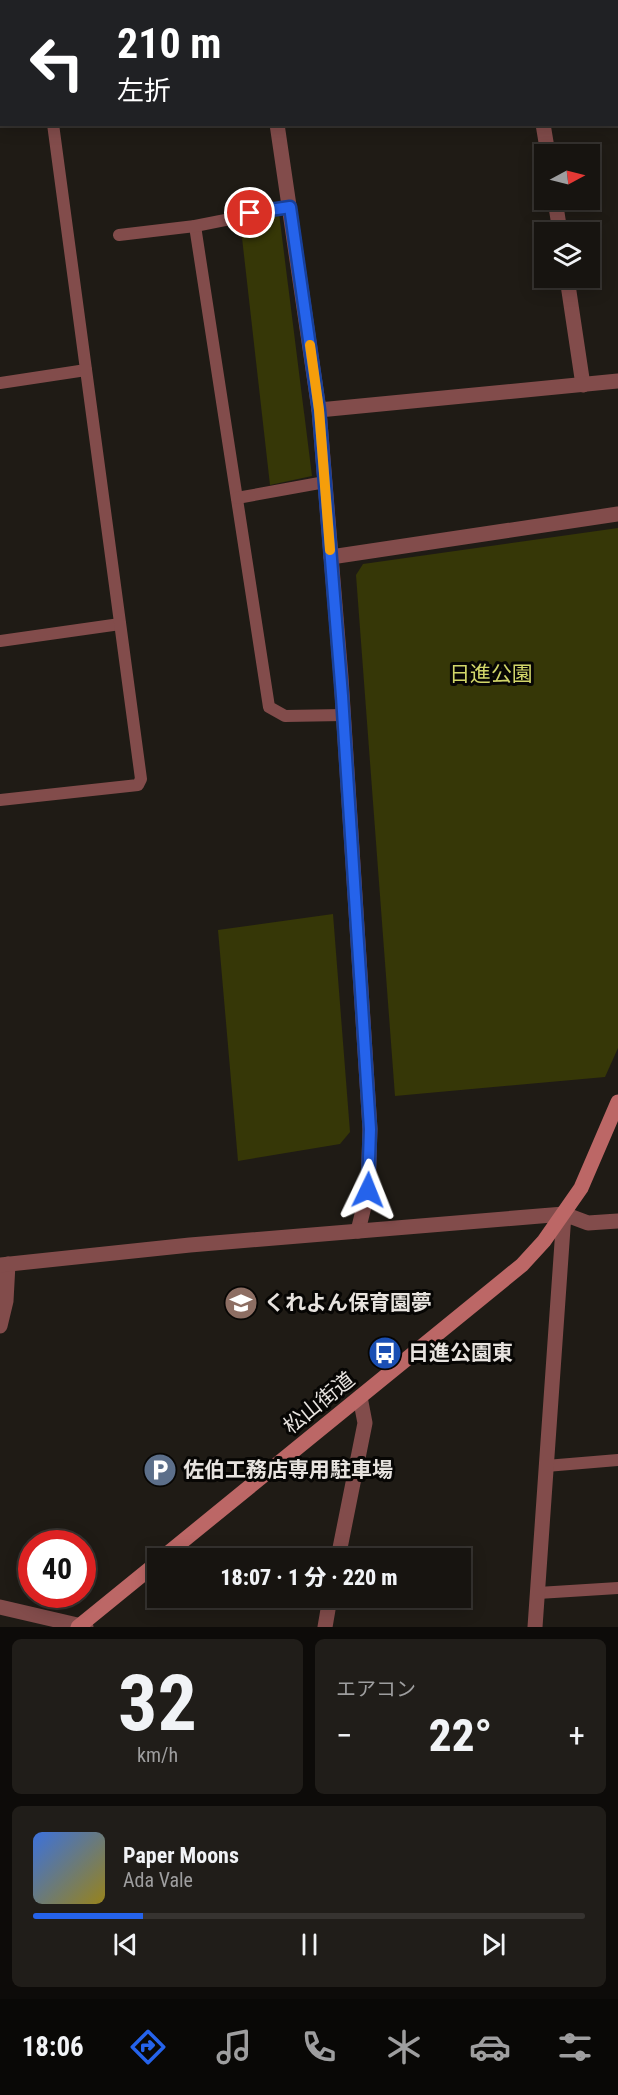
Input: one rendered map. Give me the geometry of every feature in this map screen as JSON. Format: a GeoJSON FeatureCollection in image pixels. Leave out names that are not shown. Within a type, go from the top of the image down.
{"type":"FeatureCollection","features":[{"type":"Feature","properties":{"kind":"main road","name":"松山街道"},"geometry":{"type":"LineString","coordinates":[[174,1548],[522,1265],[544,1241],[581,1188],[618,1102]]}},
{"type":"Feature","properties":{"kind":"main road"},"geometry":{"type":"LineString","coordinates":[[81,1627],[147,1571]]}},
{"type":"Feature","properties":{"kind":"street"},"geometry":{"type":"LineString","coordinates":[[277,126],[319,410],[343,715],[370,1129],[368,1190],[358,1231]]}},
{"type":"Feature","properties":{"kind":"street"},"geometry":{"type":"LineString","coordinates":[[543,126],[546,144]]}},
{"type":"Feature","properties":{"kind":"street"},"geometry":{"type":"LineString","coordinates":[[568,288],[583,385]]}},
{"type":"Feature","properties":{"kind":"street"},"geometry":{"type":"LineString","coordinates":[[319,410],[618,381]]}},
{"type":"Feature","properties":{"kind":"street"},"geometry":{"type":"LineString","coordinates":[[331,557],[618,514]]}},
{"type":"Feature","properties":{"kind":"street"},"geometry":{"type":"LineString","coordinates":[[535,1627],[564,1214]]}},
{"type":"Feature","properties":{"kind":"street"},"geometry":{"type":"LineString","coordinates":[[0,1326],[6,1301],[4,1264],[190,1245],[564,1214],[588,1223],[618,1221]]}},
{"type":"Feature","properties":{"kind":"street"},"geometry":{"type":"LineString","coordinates":[[340,1548],[365,1423],[360,1397]]}},
{"type":"Feature","properties":{"kind":"street"},"geometry":{"type":"LineString","coordinates":[[0,1607],[81,1627]]}},
{"type":"Feature","properties":{"kind":"street"},"geometry":{"type":"LineString","coordinates":[[324,1627],[328,1608]]}},
{"type":"Feature","properties":{"kind":"lane"},"geometry":{"type":"LineString","coordinates":[[0,800],[138,785],[141,779],[53,126]]}},
{"type":"Feature","properties":{"kind":"lane"},"geometry":{"type":"LineString","coordinates":[[119,235],[195,226],[250,213],[290,207]]}},
{"type":"Feature","properties":{"kind":"lane"},"geometry":{"type":"LineString","coordinates":[[195,226],[269,707],[285,716],[343,715]]}},
{"type":"Feature","properties":{"kind":"lane"},"geometry":{"type":"LineString","coordinates":[[0,383],[86,370]]}},
{"type":"Feature","properties":{"kind":"lane"},"geometry":{"type":"LineString","coordinates":[[237,498],[325,482]]}},
{"type":"Feature","properties":{"kind":"lane"},"geometry":{"type":"LineString","coordinates":[[0,641],[120,624]]}},
{"type":"Feature","properties":{"kind":"lane"},"geometry":{"type":"LineString","coordinates":[[546,1466],[618,1460]]}},
{"type":"Feature","properties":{"kind":"lane"},"geometry":{"type":"LineString","coordinates":[[538,1593],[618,1588]]}},
{"type":"Feature","properties":{"kind":"green space"},"geometry":{"type":"Polygon","coordinates":[[[279,213],[312,476],[270,485],[240,220],[279,213]]]}},
{"type":"Feature","properties":{"kind":"green space","name":"日進公園"},"geometry":{"type":"Polygon","coordinates":[[[618,528],[618,1048],[605,1077],[395,1096],[356,575],[363,564],[618,528]]]}},
{"type":"Feature","properties":{"kind":"green space"},"geometry":{"type":"Polygon","coordinates":[[[333,914],[350,1132],[340,1144],[238,1161],[218,930],[333,914]]]}},
{"type":"Feature","properties":{"kind":"slow traffic"},"geometry":{"type":"LineString","coordinates":[[310,345],[319,410],[330,550]]}},
{"type":"Feature","properties":{"kind":"place","name":"くれよん保育園夢"},"geometry":{"type":"Point","coordinates":[241,1303]}},
{"type":"Feature","properties":{"kind":"place","name":"日進公園東"},"geometry":{"type":"Point","coordinates":[385,1353]}},
{"type":"Feature","properties":{"kind":"place","name":"佐伯工務店専用駐車場"},"geometry":{"type":"Point","coordinates":[160,1470]}},
{"type":"Feature","properties":{"kind":"route"},"geometry":{"type":"LineString","coordinates":[[250,213],[290,207],[319,410],[342,696],[370,1129],[368,1190]]}}]}
